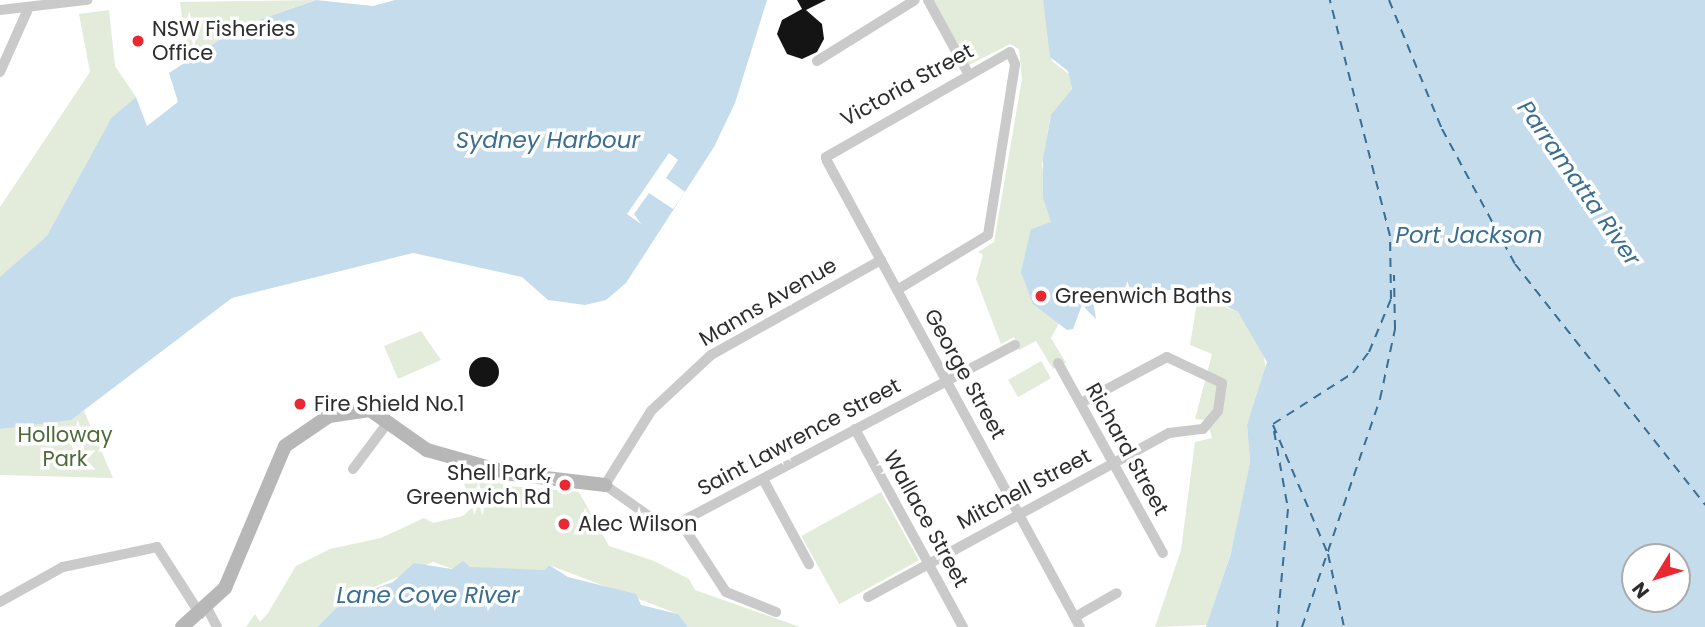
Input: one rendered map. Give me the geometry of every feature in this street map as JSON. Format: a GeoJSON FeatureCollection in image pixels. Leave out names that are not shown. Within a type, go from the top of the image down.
{"type":"FeatureCollection","features":[{"type":"Feature","properties":{"kind":"street"},"geometry":{"type":"LineString","coordinates":[[0,10],[87,0]]}},
{"type":"Feature","properties":{"kind":"street"},"geometry":{"type":"LineString","coordinates":[[817,61],[915,0]]}},
{"type":"Feature","properties":{"kind":"street"},"geometry":{"type":"LineString","coordinates":[[928,0],[968,73]]}},
{"type":"Feature","properties":{"kind":"street"},"geometry":{"type":"LineString","coordinates":[[0,72],[4,58],[34,4]]}},
{"type":"Feature","properties":{"kind":"street","name":"Victoria Street"},"geometry":{"type":"LineString","coordinates":[[830,150],[1003,54],[1013,54],[1015,64],[984,241],[897,290]]}},
{"type":"Feature","properties":{"kind":"street","name":"George Street"},"geometry":{"type":"LineString","coordinates":[[830,150],[827,162],[1080,627]]}},
{"type":"Feature","properties":{"kind":"street","name":"Manns Avenue"},"geometry":{"type":"LineString","coordinates":[[605,485],[652,411],[711,355],[881,260]]}},
{"type":"Feature","properties":{"kind":"street","name":"Saint Lawrence Street"},"geometry":{"type":"LineString","coordinates":[[681,523],[1015,345]]}},
{"type":"Feature","properties":{"kind":"street","name":"Mitchell Street"},"geometry":{"type":"LineString","coordinates":[[869,597],[1172,432],[1201,430],[1218,411],[1222,381],[1171,357],[1081,403]]}},
{"type":"Feature","properties":{"kind":"street","name":"Richard Street"},"geometry":{"type":"LineString","coordinates":[[1058,363],[1163,553]]}},
{"type":"Feature","properties":{"kind":"street"},"geometry":{"type":"LineString","coordinates":[[182,627],[203,611],[231,576],[292,438],[352,411],[370,410],[427,450],[512,474],[605,485],[660,524],[681,523],[726,592],[776,611]]}},
{"type":"Feature","properties":{"kind":"street"},"geometry":{"type":"LineString","coordinates":[[353,469],[389,421]]}},
{"type":"Feature","properties":{"kind":"street","name":"Wallace Street"},"geometry":{"type":"LineString","coordinates":[[855,429],[963,627]]}},
{"type":"Feature","properties":{"kind":"street"},"geometry":{"type":"LineString","coordinates":[[763,479],[809,564]]}},
{"type":"Feature","properties":{"kind":"street"},"geometry":{"type":"LineString","coordinates":[[0,602],[63,568],[157,547],[203,611],[218,627]]}},
{"type":"Feature","properties":{"kind":"street"},"geometry":{"type":"LineString","coordinates":[[1075,617],[1117,593]]}},
{"type":"Feature","properties":{"kind":"green space"},"geometry":{"type":"Polygon","coordinates":[[[315,0],[241,26],[188,62],[180,2],[315,0]]]}},
{"type":"Feature","properties":{"kind":"green space"},"geometry":{"type":"Polygon","coordinates":[[[932,0],[1043,0],[1052,61],[1070,75],[1072,93],[1050,119],[1042,165],[1052,222],[1031,229],[1033,304],[1059,323],[1051,338],[1066,363],[1053,369],[1036,341],[1019,350],[1014,337],[1001,344],[976,279],[983,255],[978,252],[994,242],[1022,79],[1019,49],[1010,44],[969,65],[932,0]]]}},
{"type":"Feature","properties":{"kind":"green space"},"geometry":{"type":"Polygon","coordinates":[[[109,10],[115,66],[136,97],[113,116],[55,237],[0,280],[0,207],[90,72],[79,14],[109,10]]]}},
{"type":"Feature","properties":{"kind":"green space"},"geometry":{"type":"Polygon","coordinates":[[[1198,296],[1238,312],[1263,351],[1266,370],[1247,425],[1250,462],[1233,546],[1207,625],[1155,627],[1181,550],[1195,442],[1212,438],[1207,420],[1195,419],[1212,354],[1190,345],[1198,296]]]}},
{"type":"Feature","properties":{"kind":"green space"},"geometry":{"type":"Polygon","coordinates":[[[421,331],[441,360],[398,379],[384,346],[421,331]]]}},
{"type":"Feature","properties":{"kind":"green space"},"geometry":{"type":"Polygon","coordinates":[[[1041,361],[1051,378],[1018,397],[1008,380],[1041,361]]]}},
{"type":"Feature","properties":{"kind":"green space","name":"Holloway Park"},"geometry":{"type":"Polygon","coordinates":[[[84,411],[113,478],[0,475],[0,429],[84,411]]]}},
{"type":"Feature","properties":{"kind":"green space"},"geometry":{"type":"Polygon","coordinates":[[[457,471],[509,486],[579,492],[609,546],[654,561],[689,579],[695,590],[800,627],[688,627],[678,614],[549,565],[545,570],[453,569],[433,562],[346,599],[317,627],[246,627],[255,614],[260,622],[268,613],[296,566],[330,549],[381,538],[424,518],[433,523],[463,516],[475,505],[457,471]]]}},
{"type":"Feature","properties":{"kind":"green space"},"geometry":{"type":"Polygon","coordinates":[[[881,492],[919,560],[839,604],[801,536],[881,492]]]}},
{"type":"Feature","properties":{"kind":"water","name":"Sydney Harbour"},"geometry":{"type":"Polygon","coordinates":[[[316,0],[373,6],[395,0],[767,0],[735,103],[714,147],[626,283],[606,300],[585,305],[548,300],[522,277],[413,253],[232,298],[71,420],[0,429],[0,277],[47,236],[112,117],[136,97],[147,126],[178,102],[169,73],[241,26],[316,0]]]}},
{"type":"Feature","properties":{"kind":"water","name":"Port Jackson"},"geometry":{"type":"Polygon","coordinates":[[[1043,0],[1705,0],[1705,627],[1206,627],[1231,553],[1250,462],[1247,425],[1267,362],[1238,312],[1193,290],[1139,290],[1093,300],[1096,319],[1082,305],[1073,329],[1067,330],[1033,304],[1021,272],[1031,229],[1051,222],[1043,198],[1043,158],[1051,115],[1072,89],[1068,71],[1050,57],[1043,0]]]}},
{"type":"Feature","properties":{"kind":"water","name":"Lane Cove River"},"geometry":{"type":"Polygon","coordinates":[[[463,561],[470,567],[545,570],[549,565],[568,577],[636,594],[641,605],[678,614],[688,627],[317,627],[346,599],[393,582],[414,563],[452,569],[463,561]]]}},
{"type":"Feature","properties":{"kind":"pier"},"geometry":{"type":"Polygon","coordinates":[[[669,153],[678,160],[666,178],[685,192],[673,209],[649,193],[634,214],[641,224],[627,214],[669,153]]]}},
{"type":"Feature","properties":{"kind":"building"},"geometry":{"type":"Polygon","coordinates":[[[797,0],[826,0],[806,10],[822,24],[824,39],[817,52],[802,59],[787,54],[777,34],[782,20],[802,9],[797,0]]]}},
{"type":"Feature","properties":{"kind":"building"},"geometry":{"type":"Polygon","coordinates":[[[484,357],[495,361],[499,372],[495,383],[484,387],[473,383],[469,372],[473,361],[484,357]]]}},
{"type":"Feature","properties":{"kind":"ferry route"},"geometry":{"type":"LineString","coordinates":[[1273,424],[1353,373],[1369,352],[1391,299],[1390,236],[1330,0]]}},
{"type":"Feature","properties":{"kind":"ferry route"},"geometry":{"type":"LineString","coordinates":[[1389,0],[1442,129],[1515,264],[1705,505]]}},
{"type":"Feature","properties":{"kind":"ferry route"},"geometry":{"type":"LineString","coordinates":[[1302,627],[1380,399],[1395,329],[1394,275]]}},
{"type":"Feature","properties":{"kind":"ferry route"},"geometry":{"type":"LineString","coordinates":[[1273,425],[1328,554],[1344,627]]}},
{"type":"Feature","properties":{"kind":"ferry route"},"geometry":{"type":"LineString","coordinates":[[1274,431],[1288,509],[1277,627]]}},
{"type":"Feature","properties":{"kind":"place","name":"NSW Fisheries Office"},"geometry":{"type":"Point","coordinates":[138,41]}},
{"type":"Feature","properties":{"kind":"place","name":"Greenwich Baths"},"geometry":{"type":"Point","coordinates":[1041,296]}},
{"type":"Feature","properties":{"kind":"place","name":"Fire Shield No.1"},"geometry":{"type":"Point","coordinates":[300,404]}},
{"type":"Feature","properties":{"kind":"place","name":"Shell Park, Greenwich Rd"},"geometry":{"type":"Point","coordinates":[565,485]}},
{"type":"Feature","properties":{"kind":"place","name":"Alec Wilson"},"geometry":{"type":"Point","coordinates":[564,524]}},
{"type":"Feature","properties":{"kind":"water label","name":"Parramatta River"},"geometry":{"type":"Point","coordinates":[1579,183]}}]}
